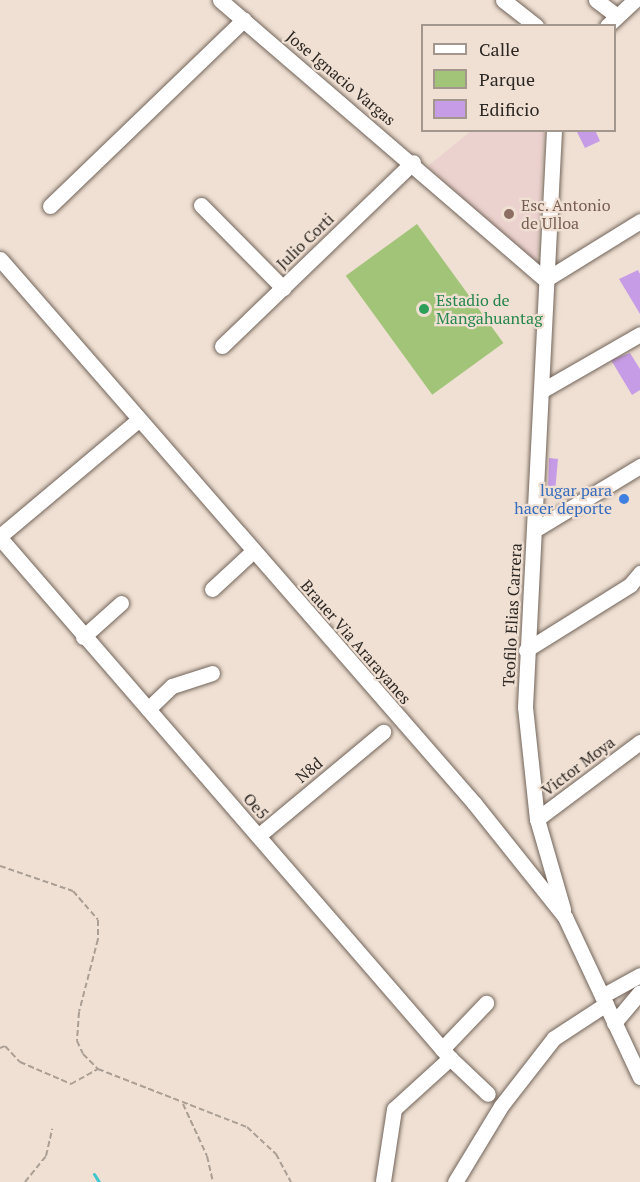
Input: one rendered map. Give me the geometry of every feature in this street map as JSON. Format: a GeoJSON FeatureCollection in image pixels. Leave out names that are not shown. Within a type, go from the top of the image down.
{"type":"FeatureCollection","features":[{"type":"Feature","properties":{"kind":"street","name":"Jose Ignacio Vargas"},"geometry":{"type":"LineString","coordinates":[[220,0],[413,162],[545,280]]}},
{"type":"Feature","properties":{"kind":"street"},"geometry":{"type":"LineString","coordinates":[[503,0],[533,24]]}},
{"type":"Feature","properties":{"kind":"street"},"geometry":{"type":"LineString","coordinates":[[596,0],[612,21],[635,0]]}},
{"type":"Feature","properties":{"kind":"street"},"geometry":{"type":"LineString","coordinates":[[50,206],[244,19]]}},
{"type":"Feature","properties":{"kind":"street","name":"Teofilo Elias Carrera"},"geometry":{"type":"LineString","coordinates":[[554,132],[545,280],[536,529],[526,650],[526,730],[537,819],[565,917]]}},
{"type":"Feature","properties":{"kind":"street","name":"Julio Corti"},"geometry":{"type":"LineString","coordinates":[[222,346],[413,162]]}},
{"type":"Feature","properties":{"kind":"street"},"geometry":{"type":"LineString","coordinates":[[201,205],[283,288]]}},
{"type":"Feature","properties":{"kind":"street"},"geometry":{"type":"LineString","coordinates":[[545,280],[640,221]]}},
{"type":"Feature","properties":{"kind":"street","name":"Brauer Via Ararayanes"},"geometry":{"type":"LineString","coordinates":[[0,259],[474,803],[565,917],[640,1077]]}},
{"type":"Feature","properties":{"kind":"street"},"geometry":{"type":"LineString","coordinates":[[541,391],[640,334]]}},
{"type":"Feature","properties":{"kind":"street"},"geometry":{"type":"LineString","coordinates":[[0,537],[138,420]]}},
{"type":"Feature","properties":{"kind":"street"},"geometry":{"type":"LineString","coordinates":[[536,529],[636,471]]}},
{"type":"Feature","properties":{"kind":"street","name":"Oe5"},"geometry":{"type":"LineString","coordinates":[[0,537],[83,637],[446,1054],[488,1094]]}},
{"type":"Feature","properties":{"kind":"street"},"geometry":{"type":"LineString","coordinates":[[212,589],[253,552]]}},
{"type":"Feature","properties":{"kind":"street"},"geometry":{"type":"LineString","coordinates":[[526,650],[630,585],[640,573]]}},
{"type":"Feature","properties":{"kind":"street"},"geometry":{"type":"LineString","coordinates":[[83,637],[121,603]]}},
{"type":"Feature","properties":{"kind":"street"},"geometry":{"type":"LineString","coordinates":[[148,709],[172,686],[212,673]]}},
{"type":"Feature","properties":{"kind":"street","name":"N8d"},"geometry":{"type":"LineString","coordinates":[[258,836],[383,732]]}},
{"type":"Feature","properties":{"kind":"street","name":"Victor Moya"},"geometry":{"type":"LineString","coordinates":[[537,819],[640,742]]}},
{"type":"Feature","properties":{"kind":"street"},"geometry":{"type":"LineString","coordinates":[[455,1182],[501,1107],[554,1038],[640,975]]}},
{"type":"Feature","properties":{"kind":"street"},"geometry":{"type":"LineString","coordinates":[[614,1023],[640,992]]}},
{"type":"Feature","properties":{"kind":"street"},"geometry":{"type":"LineString","coordinates":[[383,1181],[394,1109],[446,1054],[486,1003]]}},
{"type":"Feature","properties":{"kind":"path"},"geometry":{"type":"LineString","coordinates":[[0,866],[73,891],[98,920],[98,939],[77,1041],[98,1070],[247,1127],[276,1154],[291,1182]]}},
{"type":"Feature","properties":{"kind":"path"},"geometry":{"type":"LineString","coordinates":[[0,1048],[5,1046],[20,1062],[71,1084],[98,1070]]}},
{"type":"Feature","properties":{"kind":"path"},"geometry":{"type":"LineString","coordinates":[[183,1104],[207,1156],[213,1182]]}},
{"type":"Feature","properties":{"kind":"path"},"geometry":{"type":"LineString","coordinates":[[25,1182],[46,1156],[52,1129]]}},
{"type":"Feature","properties":{"kind":"shaded area","name":"Esc. Antonio de Ulloa"},"geometry":{"type":"Polygon","coordinates":[[[470,132],[544,132],[537,261],[532,262],[428,166],[470,132]]]}},
{"type":"Feature","properties":{"kind":"green space","name":"Estadio de Mangahuantag"},"geometry":{"type":"Polygon","coordinates":[[[417,224],[503,343],[432,395],[346,276],[417,224]]]}},
{"type":"Feature","properties":{"kind":"building"},"geometry":{"type":"Polygon","coordinates":[[[577,132],[596,132],[600,141],[585,148],[577,132]]]}},
{"type":"Feature","properties":{"kind":"building"},"geometry":{"type":"Polygon","coordinates":[[[638,270],[640,274],[640,314],[619,279],[638,270]]]}},
{"type":"Feature","properties":{"kind":"building"},"geometry":{"type":"Polygon","coordinates":[[[630,353],[640,369],[640,390],[632,395],[611,360],[630,353]]]}},
{"type":"Feature","properties":{"kind":"building"},"geometry":{"type":"Polygon","coordinates":[[[549,458],[558,459],[555,492],[548,492],[549,458]]]}},
{"type":"Feature","properties":{"kind":"waterway"},"geometry":{"type":"LineString","coordinates":[[94,1174],[99,1182]]}},
{"type":"Feature","properties":{"kind":"place","name":"Esc. Antonio de Ulloa"},"geometry":{"type":"Point","coordinates":[509,214]}},
{"type":"Feature","properties":{"kind":"place","name":"Estadio de Mangahuantag"},"geometry":{"type":"Point","coordinates":[424,309]}},
{"type":"Feature","properties":{"kind":"place","name":"lugar para hacer deporte"},"geometry":{"type":"Point","coordinates":[624,499]}}]}
